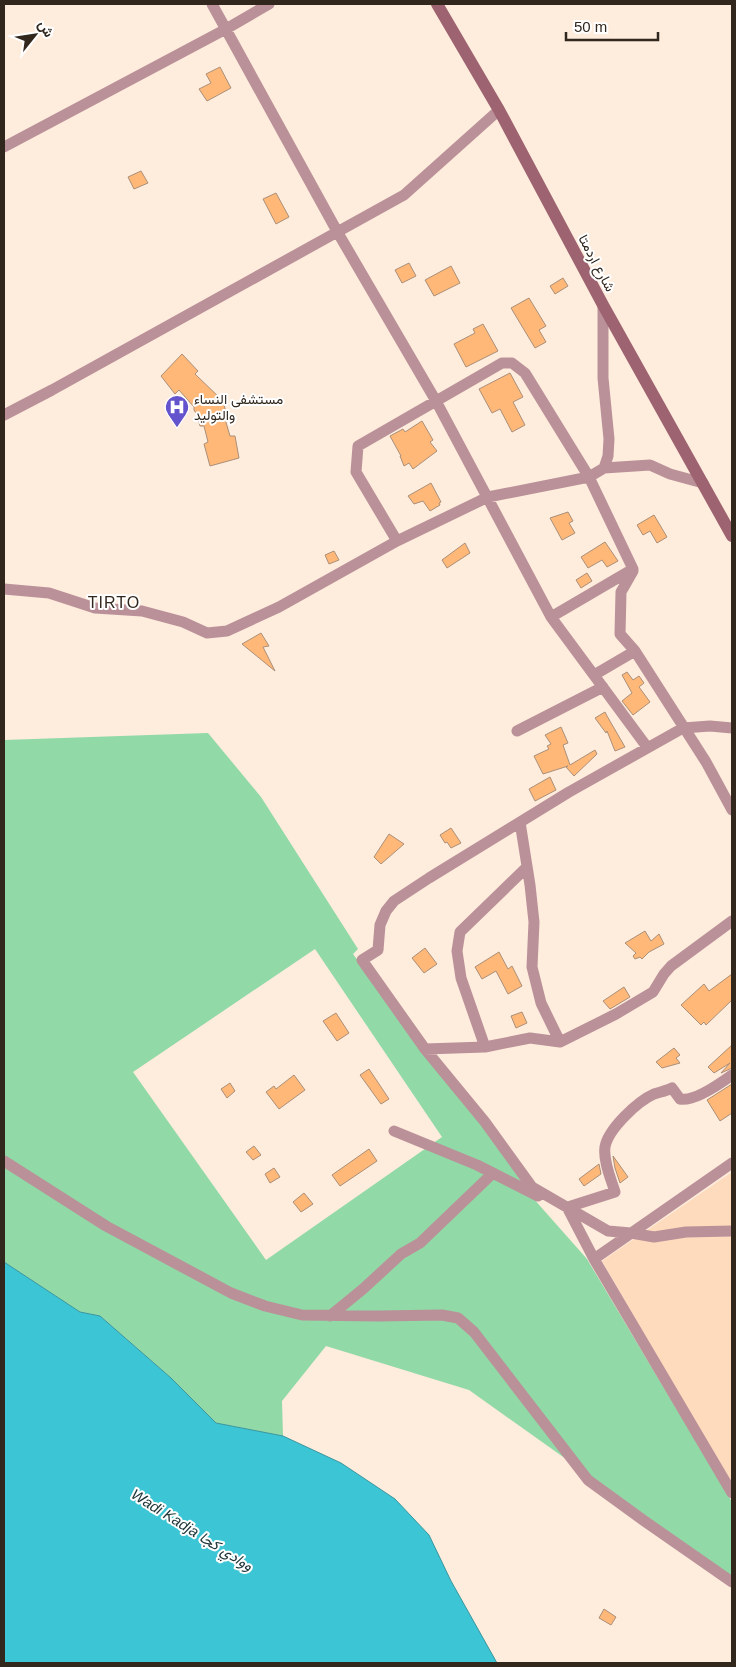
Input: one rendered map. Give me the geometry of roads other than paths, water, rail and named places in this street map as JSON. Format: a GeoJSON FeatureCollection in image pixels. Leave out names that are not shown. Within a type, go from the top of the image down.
{"type":"FeatureCollection","features":[{"type":"Feature","properties":{"kind":"main road","name":"شارع اردمتا"},"geometry":{"type":"LineString","coordinates":[[437,4],[499,110],[603,305],[732,536]]}},
{"type":"Feature","properties":{"kind":"street"},"geometry":{"type":"LineString","coordinates":[[212,4],[338,232],[436,401],[551,617],[647,747]]}},
{"type":"Feature","properties":{"kind":"street"},"geometry":{"type":"LineString","coordinates":[[4,147],[226,29],[269,4]]}},
{"type":"Feature","properties":{"kind":"street"},"geometry":{"type":"LineString","coordinates":[[4,415],[404,195],[499,110]]}},
{"type":"Feature","properties":{"kind":"street"},"geometry":{"type":"LineString","coordinates":[[603,305],[603,378],[609,439],[608,456],[604,468]]}},
{"type":"Feature","properties":{"kind":"street"},"geometry":{"type":"LineString","coordinates":[[397,541],[356,472],[358,446],[502,363],[512,363],[525,373],[589,478],[624,546],[633,570],[621,592],[620,634],[635,651],[706,762],[732,810]]}},
{"type":"Feature","properties":{"kind":"street"},"geometry":{"type":"LineString","coordinates":[[4,589],[49,593],[95,608],[142,611],[183,622],[207,633],[227,631],[279,607],[397,541],[488,497],[589,478],[604,468],[650,466],[670,474],[704,483]]}},
{"type":"Feature","properties":{"kind":"street"},"geometry":{"type":"LineString","coordinates":[[551,617],[633,570]]}},
{"type":"Feature","properties":{"kind":"street"},"geometry":{"type":"LineString","coordinates":[[594,675],[635,651]]}},
{"type":"Feature","properties":{"kind":"street"},"geometry":{"type":"LineString","coordinates":[[517,730],[603,687]]}},
{"type":"Feature","properties":{"kind":"street"},"geometry":{"type":"LineString","coordinates":[[732,728],[710,726],[683,728],[647,747],[429,878],[394,901],[386,911],[380,925],[378,950],[362,960],[425,1049],[485,1122],[532,1187],[608,1231],[654,1237],[686,1232],[732,1231]]}},
{"type":"Feature","properties":{"kind":"street"},"geometry":{"type":"LineString","coordinates":[[520,822],[534,922],[532,967],[541,1003],[560,1042]]}},
{"type":"Feature","properties":{"kind":"street"},"geometry":{"type":"LineString","coordinates":[[485,1047],[461,978],[457,951],[460,932],[527,867]]}},
{"type":"Feature","properties":{"kind":"street"},"geometry":{"type":"LineString","coordinates":[[425,1049],[485,1047],[530,1038],[560,1042],[616,1014],[653,992],[671,966],[732,921]]}},
{"type":"Feature","properties":{"kind":"street"},"geometry":{"type":"LineString","coordinates":[[394,1131],[493,1173],[527,1191],[568,1207],[615,1192],[605,1148],[611,1132],[619,1122],[642,1102],[655,1094],[672,1088],[680,1099],[685,1100],[694,1097],[732,1075]]}},
{"type":"Feature","properties":{"kind":"street"},"geometry":{"type":"LineString","coordinates":[[4,1161],[106,1226],[231,1293],[274,1308],[302,1315],[442,1315],[458,1318],[474,1332],[588,1480],[732,1582]]}},
{"type":"Feature","properties":{"kind":"street"},"geometry":{"type":"LineString","coordinates":[[594,1258],[732,1163]]}},
{"type":"Feature","properties":{"kind":"street"},"geometry":{"type":"LineString","coordinates":[[330,1316],[401,1254],[420,1243],[493,1173]]}},
{"type":"Feature","properties":{"kind":"street"},"geometry":{"type":"LineString","coordinates":[[568,1207],[594,1258],[732,1493]]}},
{"type":"Feature","properties":{"kind":"water","name":"Wadi Kadja ووادي كجا"},"geometry":{"type":"Polygon","coordinates":[[[4,1262],[80,1312],[100,1316],[171,1378],[216,1423],[283,1436],[341,1463],[395,1499],[429,1535],[451,1581],[497,1663],[4,1663],[4,1262]]]}},
{"type":"Feature","properties":{"kind":"place","name":"مستشفى النساء والتوليد"},"geometry":{"type":"Point","coordinates":[177,428]}},
{"type":"Feature","properties":{"kind":"district","name":"TIRTO"},"geometry":{"type":"Point","coordinates":[114,602]}}]}
